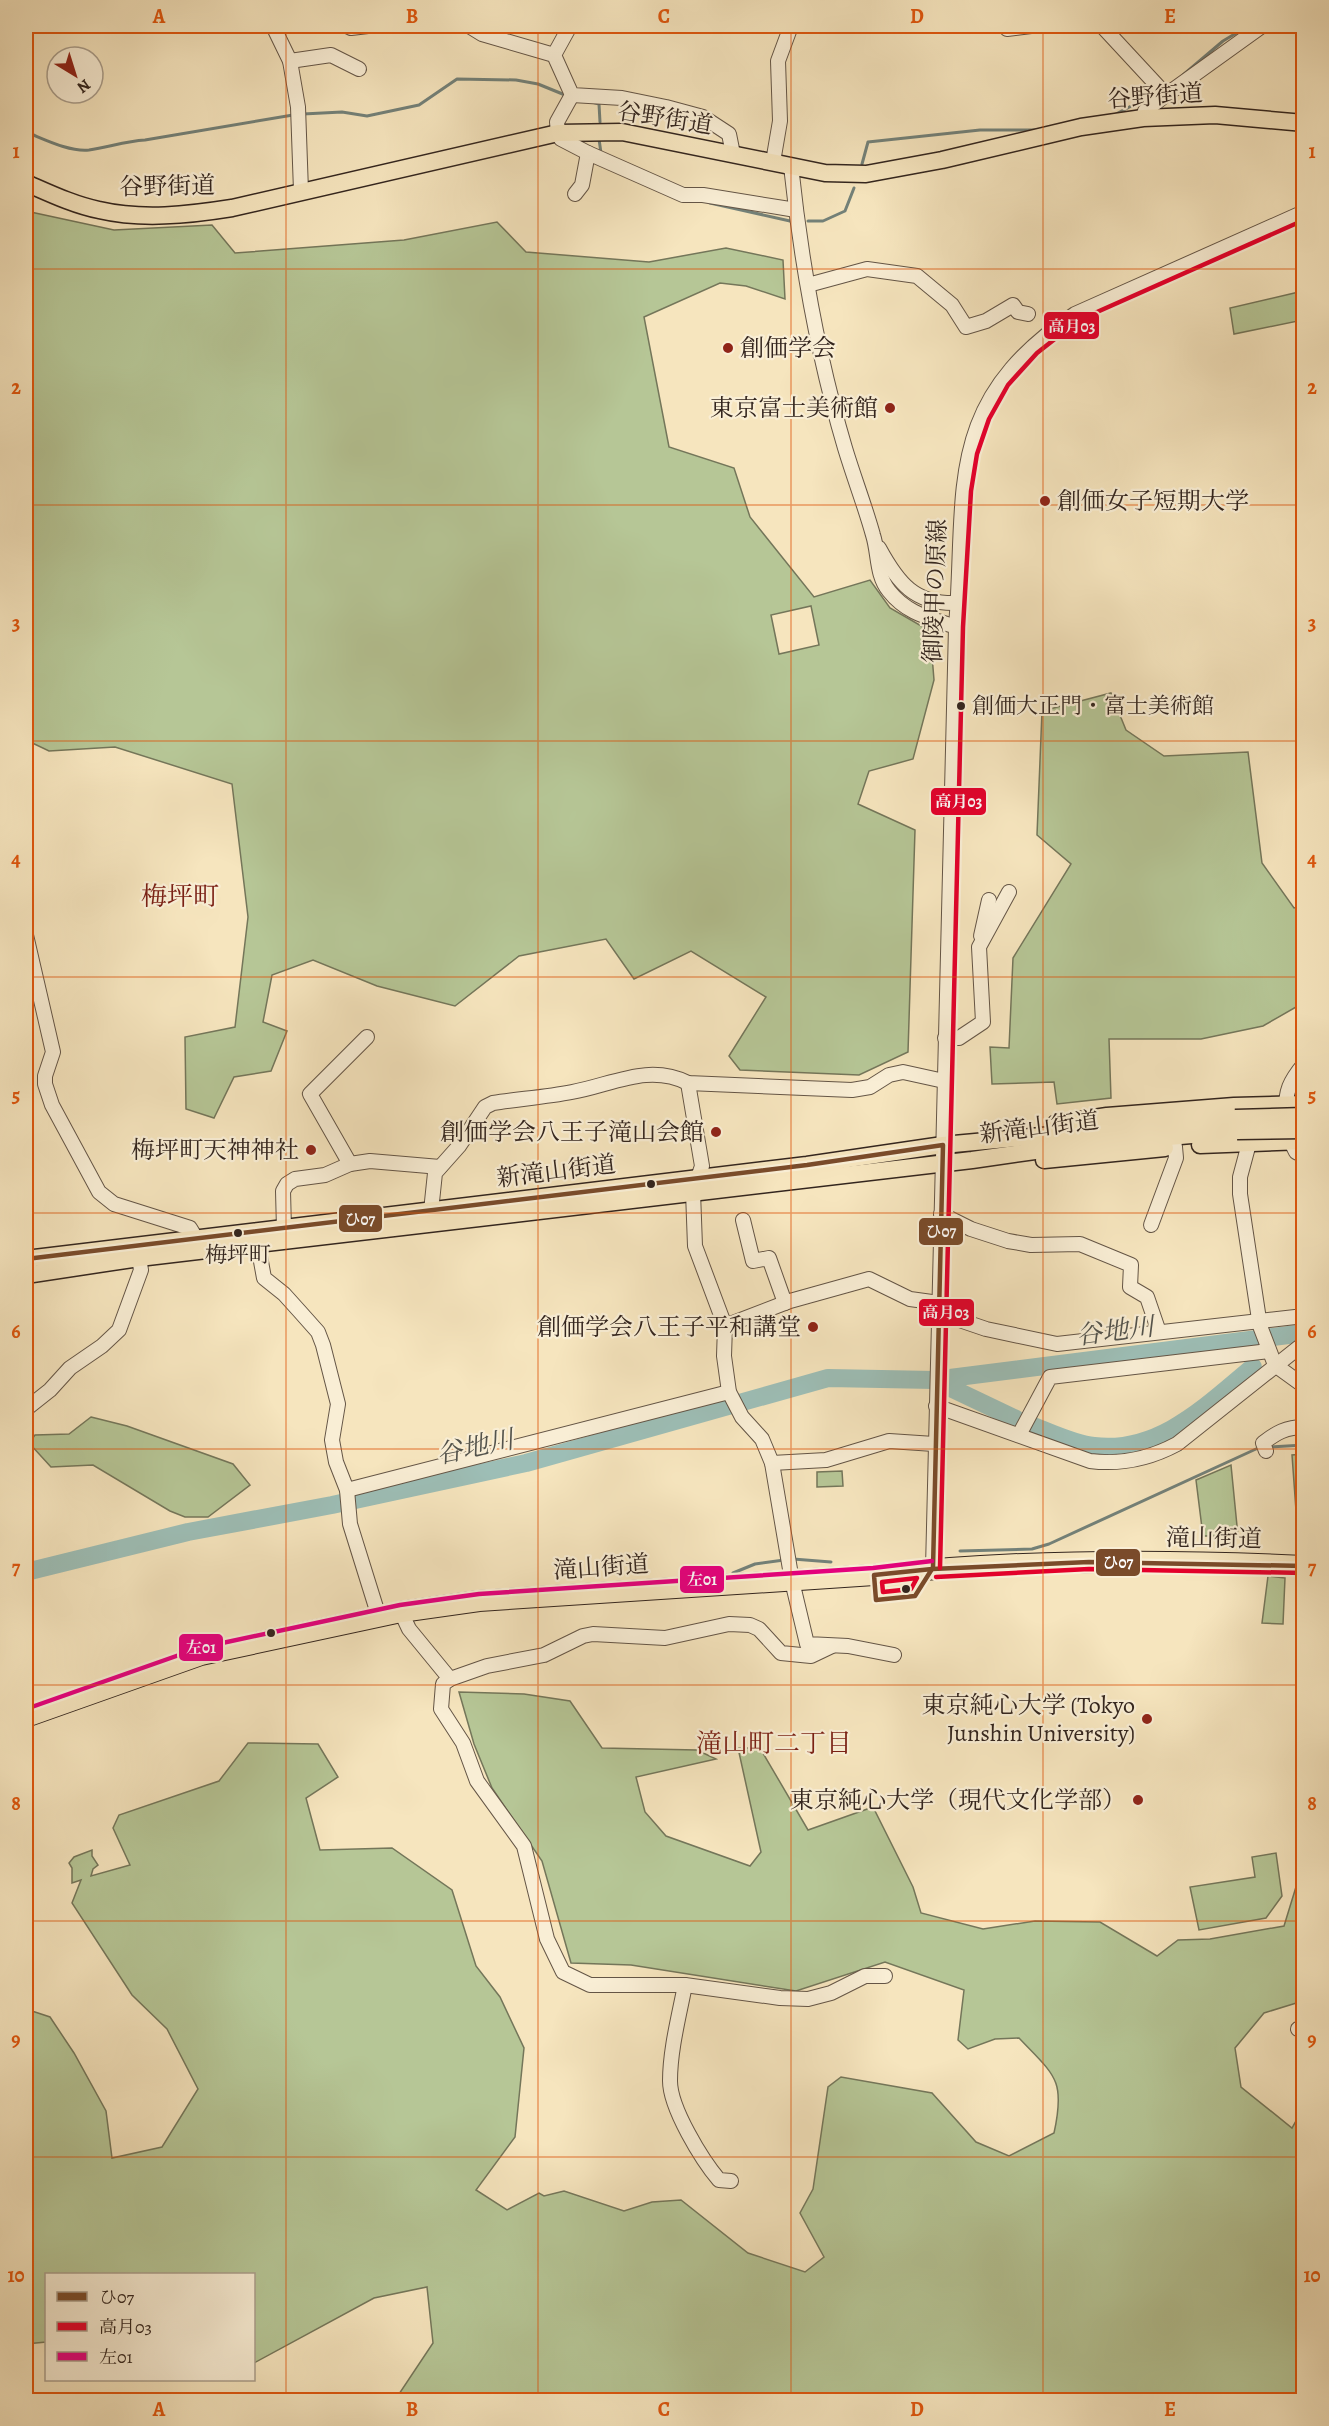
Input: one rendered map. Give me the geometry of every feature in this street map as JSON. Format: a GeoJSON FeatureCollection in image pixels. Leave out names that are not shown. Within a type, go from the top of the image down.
{"type":"FeatureCollection","features":[{"type":"Feature","properties":{"kind":"highway","name":"滝山街道"},"geometry":{"type":"LineString","coordinates":[[26,1717],[201,1655],[401,1612],[479,1601],[792,1581],[933,1569],[1112,1561],[1304,1566]]}},
{"type":"Feature","properties":{"kind":"main road","name":"谷野街道"},"geometry":{"type":"LineString","coordinates":[[26,183],[99,210],[143,215],[189,215],[232,208],[558,133],[622,132],[825,173],[879,173],[1081,128],[1143,118],[1215,116],[1304,123]]}},
{"type":"Feature","properties":{"kind":"main road"},"geometry":{"type":"LineString","coordinates":[[1011,1138],[1064,1121],[1249,1105],[1304,1104]]}},
{"type":"Feature","properties":{"kind":"main road"},"geometry":{"type":"LineString","coordinates":[[1236,1125],[1304,1116]]}},
{"type":"Feature","properties":{"kind":"main road","name":"新滝山街道"},"geometry":{"type":"LineString","coordinates":[[26,1259],[284,1228],[343,1228],[695,1185],[943,1154],[1011,1138],[1236,1125]]}},
{"type":"Feature","properties":{"kind":"main road","name":"新滝山街道"},"geometry":{"type":"LineString","coordinates":[[943,1154],[1022,1153],[1236,1125]]}},
{"type":"Feature","properties":{"kind":"main road"},"geometry":{"type":"LineString","coordinates":[[1236,1125],[1304,1130]]}},
{"type":"Feature","properties":{"kind":"main road"},"geometry":{"type":"LineString","coordinates":[[1022,1153],[1046,1160],[1175,1147],[1296,1141]]}},
{"type":"Feature","properties":{"kind":"main road","name":"新滝山街道"},"geometry":{"type":"LineString","coordinates":[[26,1275],[139,1258],[258,1245],[431,1210],[695,1185]]}},
{"type":"Feature","properties":{"kind":"street"},"geometry":{"type":"LineString","coordinates":[[273,26],[290,61],[297,113],[301,191]]}},
{"type":"Feature","properties":{"kind":"street"},"geometry":{"type":"LineString","coordinates":[[347,26],[351,28],[368,26]]}},
{"type":"Feature","properties":{"kind":"street"},"geometry":{"type":"LineString","coordinates":[[469,26],[482,34],[554,56],[572,95]]}},
{"type":"Feature","properties":{"kind":"street"},"geometry":{"type":"LineString","coordinates":[[554,56],[570,26]]}},
{"type":"Feature","properties":{"kind":"street"},"geometry":{"type":"LineString","coordinates":[[773,162],[780,121],[778,61],[791,26]]}},
{"type":"Feature","properties":{"kind":"street"},"geometry":{"type":"LineString","coordinates":[[1007,29],[1025,26]]}},
{"type":"Feature","properties":{"kind":"street"},"geometry":{"type":"LineString","coordinates":[[1102,26],[1164,92]]}},
{"type":"Feature","properties":{"kind":"street"},"geometry":{"type":"LineString","coordinates":[[1143,118],[1145,111],[1164,92],[1263,26]]}},
{"type":"Feature","properties":{"kind":"street"},"geometry":{"type":"LineString","coordinates":[[290,61],[331,55],[359,69]]}},
{"type":"Feature","properties":{"kind":"street"},"geometry":{"type":"LineString","coordinates":[[572,95],[557,122],[558,133],[561,139],[588,153],[688,196],[703,195],[796,210]]}},
{"type":"Feature","properties":{"kind":"street"},"geometry":{"type":"LineString","coordinates":[[572,95],[622,98],[703,117],[729,134],[734,154]]}},
{"type":"Feature","properties":{"kind":"street"},"geometry":{"type":"LineString","coordinates":[[575,194],[582,185],[588,153]]}},
{"type":"Feature","properties":{"kind":"street"},"geometry":{"type":"LineString","coordinates":[[791,166],[808,285],[835,410],[874,538],[880,575],[888,590],[904,608],[956,627]]}},
{"type":"Feature","properties":{"kind":"street","name":"御陵甲の原線"},"geometry":{"type":"LineString","coordinates":[[933,1569],[934,1443],[956,627],[962,481],[970,446],[981,415],[998,383],[1021,356],[1047,333],[1075,314],[1304,212]]}},
{"type":"Feature","properties":{"kind":"street"},"geometry":{"type":"LineString","coordinates":[[808,285],[867,268],[916,276],[952,305],[966,327],[986,321],[1013,305],[1018,312],[1028,314]]}},
{"type":"Feature","properties":{"kind":"street"},"geometry":{"type":"LineString","coordinates":[[874,538],[892,572],[917,596],[931,602],[958,603]]}},
{"type":"Feature","properties":{"kind":"street"},"geometry":{"type":"LineString","coordinates":[[979,947],[1009,892]]}},
{"type":"Feature","properties":{"kind":"street"},"geometry":{"type":"LineString","coordinates":[[945,1038],[959,1038],[983,1022],[979,947],[989,900]]}},
{"type":"Feature","properties":{"kind":"street"},"geometry":{"type":"LineString","coordinates":[[26,935],[53,1052],[45,1076],[45,1084],[51,1104],[99,1192],[114,1204],[190,1228],[196,1238]]}},
{"type":"Feature","properties":{"kind":"street"},"geometry":{"type":"LineString","coordinates":[[350,1164],[310,1094],[367,1037]]}},
{"type":"Feature","properties":{"kind":"street"},"geometry":{"type":"LineString","coordinates":[[1304,1064],[1289,1082],[1286,1105],[1296,1141],[1296,1152],[1304,1156]]}},
{"type":"Feature","properties":{"kind":"street"},"geometry":{"type":"LineString","coordinates":[[431,1210],[435,1173],[459,1146],[485,1107],[493,1103],[571,1093],[645,1074],[675,1076],[688,1083],[852,1090],[870,1087],[889,1075],[903,1072],[944,1081]]}},
{"type":"Feature","properties":{"kind":"street"},"geometry":{"type":"LineString","coordinates":[[688,1083],[702,1166],[695,1185],[695,1246],[725,1326],[724,1356],[730,1393],[742,1417],[762,1440],[772,1463],[792,1581],[807,1644],[833,1645],[894,1655]]}},
{"type":"Feature","properties":{"kind":"street"},"geometry":{"type":"LineString","coordinates":[[1249,1105],[1251,1142],[1240,1177],[1240,1194],[1259,1323],[1275,1365],[1304,1386]]}},
{"type":"Feature","properties":{"kind":"street"},"geometry":{"type":"LineString","coordinates":[[1151,1225],[1168,1195],[1176,1158],[1175,1147]]}},
{"type":"Feature","properties":{"kind":"street"},"geometry":{"type":"LineString","coordinates":[[284,1228],[283,1191],[287,1184],[295,1179],[324,1175],[350,1164],[370,1161],[440,1167]]}},
{"type":"Feature","properties":{"kind":"street"},"geometry":{"type":"LineString","coordinates":[[941,1214],[1008,1242],[1031,1245],[1080,1244],[1131,1265],[1130,1287],[1147,1297],[1159,1332]]}},
{"type":"Feature","properties":{"kind":"street"},"geometry":{"type":"LineString","coordinates":[[743,1219],[753,1261],[769,1258],[785,1303]]}},
{"type":"Feature","properties":{"kind":"street"},"geometry":{"type":"LineString","coordinates":[[258,1245],[264,1278],[284,1294],[318,1332],[323,1345],[338,1404],[332,1440],[336,1462],[348,1492],[349,1520],[379,1617]]}},
{"type":"Feature","properties":{"kind":"street"},"geometry":{"type":"LineString","coordinates":[[26,1409],[50,1390],[70,1368],[102,1346],[119,1330],[141,1270],[139,1258]]}},
{"type":"Feature","properties":{"kind":"street"},"geometry":{"type":"LineString","coordinates":[[725,1326],[785,1303],[869,1278],[910,1299],[939,1308],[986,1329],[1057,1344],[1259,1323],[1304,1316]]}},
{"type":"Feature","properties":{"kind":"street"},"geometry":{"type":"LineString","coordinates":[[936,1404],[1100,1462],[1136,1460],[1158,1454],[1202,1426],[1275,1365],[1298,1348],[1304,1347]]}},
{"type":"Feature","properties":{"kind":"street"},"geometry":{"type":"LineString","coordinates":[[1019,1435],[1050,1377],[1268,1349]]}},
{"type":"Feature","properties":{"kind":"street"},"geometry":{"type":"LineString","coordinates":[[348,1492],[730,1393]]}},
{"type":"Feature","properties":{"kind":"street"},"geometry":{"type":"LineString","coordinates":[[1266,1451],[1263,1443],[1276,1433],[1290,1427],[1304,1427]]}},
{"type":"Feature","properties":{"kind":"street"},"geometry":{"type":"LineString","coordinates":[[772,1463],[826,1460],[889,1442],[934,1443]]}},
{"type":"Feature","properties":{"kind":"street"},"geometry":{"type":"LineString","coordinates":[[401,1612],[409,1629],[450,1679]]}},
{"type":"Feature","properties":{"kind":"street"},"geometry":{"type":"LineString","coordinates":[[833,1645],[812,1656],[781,1653],[759,1629],[750,1625],[729,1624],[664,1638],[593,1634],[582,1636],[544,1655],[487,1666],[450,1679],[443,1683],[441,1709],[463,1743],[477,1781],[524,1846],[548,1939],[563,1972],[590,1985],[685,1985],[780,1998],[808,1999],[831,1993],[865,1976],[885,1976]]}},
{"type":"Feature","properties":{"kind":"street"},"geometry":{"type":"LineString","coordinates":[[685,1985],[670,2084],[686,2125],[706,2165],[720,2180],[731,2181]]}},
{"type":"Feature","properties":{"kind":"green space"},"geometry":{"type":"Polygon","coordinates":[[[26,211],[114,230],[212,225],[235,253],[404,240],[497,222],[526,252],[649,262],[726,248],[783,260],[785,299],[746,286],[720,283],[644,317],[669,447],[734,468],[750,517],[814,597],[870,580],[890,608],[930,631],[934,680],[913,759],[869,771],[858,804],[915,830],[908,1052],[859,1075],[740,1070],[729,1056],[766,997],[691,951],[634,979],[606,939],[519,956],[455,1006],[377,986],[313,960],[272,975],[263,1022],[287,1031],[271,1071],[234,1077],[214,1118],[186,1109],[185,1037],[235,1027],[248,917],[232,784],[115,747],[49,751],[26,740],[26,211]],[[811,606],[771,615],[779,654],[819,645],[811,606]]]}},
{"type":"Feature","properties":{"kind":"green space"},"geometry":{"type":"Polygon","coordinates":[[[1303,291],[1303,320],[1234,334],[1230,308],[1303,291]]]}},
{"type":"Feature","properties":{"kind":"green space"},"geometry":{"type":"Polygon","coordinates":[[[1111,693],[1126,730],[1164,756],[1248,752],[1262,863],[1294,908],[1303,906],[1303,1003],[1263,1026],[1201,1039],[1109,1039],[1111,1098],[1057,1104],[1054,1082],[992,1084],[990,1047],[1009,1048],[1013,958],[1071,864],[1037,835],[1042,711],[1111,693]]]}},
{"type":"Feature","properties":{"kind":"green space"},"geometry":{"type":"Polygon","coordinates":[[[91,1417],[127,1426],[233,1464],[250,1485],[208,1517],[185,1517],[170,1511],[93,1465],[51,1467],[29,1443],[35,1435],[69,1434],[91,1417]]]}},
{"type":"Feature","properties":{"kind":"green space"},"geometry":{"type":"Polygon","coordinates":[[[1304,1454],[1303,1553],[1299,1552],[1292,1455],[1304,1454]]]}},
{"type":"Feature","properties":{"kind":"green space"},"geometry":{"type":"Polygon","coordinates":[[[1231,1465],[1238,1536],[1203,1536],[1196,1480],[1231,1465]]]}},
{"type":"Feature","properties":{"kind":"green space"},"geometry":{"type":"Polygon","coordinates":[[[842,1471],[843,1486],[817,1487],[817,1472],[842,1471]]]}},
{"type":"Feature","properties":{"kind":"green space"},"geometry":{"type":"Polygon","coordinates":[[[1268,1576],[1285,1578],[1283,1624],[1262,1623],[1268,1576]]]}},
{"type":"Feature","properties":{"kind":"green space"},"geometry":{"type":"Polygon","coordinates":[[[459,1692],[524,1694],[570,1701],[602,1748],[697,1750],[716,1759],[636,1777],[645,1812],[666,1836],[750,1866],[761,1852],[738,1748],[760,1748],[808,1830],[873,1807],[913,1887],[921,1913],[983,1929],[1035,1921],[1100,1922],[1157,1956],[1178,1940],[1210,1939],[1284,1926],[1303,1864],[1303,2001],[1264,2013],[1235,2048],[1241,2087],[1292,2128],[1303,2108],[1303,2400],[395,2400],[433,2343],[427,2287],[374,2298],[255,2362],[255,2273],[45,2273],[45,2342],[26,2344],[26,2009],[50,2017],[74,2053],[106,2111],[112,2158],[162,2147],[198,2089],[167,2029],[132,1995],[72,1903],[81,1880],[72,1883],[72,1868],[69,1863],[74,1857],[92,1850],[92,1856],[98,1865],[93,1869],[91,1876],[130,1865],[113,1828],[119,1815],[219,1781],[248,1743],[318,1744],[338,1777],[306,1798],[320,1850],[392,1848],[452,1890],[476,1966],[500,1997],[524,2048],[515,2137],[476,2190],[507,2210],[539,2193],[544,2196],[564,2191],[624,2211],[652,2202],[681,2200],[748,2253],[805,2272],[824,2257],[800,2213],[813,2189],[828,2087],[841,2077],[932,2093],[976,2142],[1009,2156],[1054,2133],[1059,2101],[1054,2079],[1049,2070],[1019,2038],[995,2039],[968,2049],[958,2040],[964,1990],[885,1962],[796,1991],[631,1965],[571,1963],[542,1861],[492,1788],[474,1744],[459,1692]]]}},
{"type":"Feature","properties":{"kind":"green space"},"geometry":{"type":"Polygon","coordinates":[[[1276,1853],[1282,1896],[1266,1918],[1199,1930],[1190,1887],[1255,1877],[1252,1857],[1276,1853]]]}},
{"type":"Feature","properties":{"kind":"waterway"},"geometry":{"type":"LineString","coordinates":[[1183,75],[1223,41],[1248,26]]}},
{"type":"Feature","properties":{"kind":"waterway"},"geometry":{"type":"LineString","coordinates":[[303,114],[342,112],[367,116],[419,105],[457,79],[516,80],[538,84],[565,95]]}},
{"type":"Feature","properties":{"kind":"waterway"},"geometry":{"type":"LineString","coordinates":[[1116,114],[1158,92]]}},
{"type":"Feature","properties":{"kind":"waterway"},"geometry":{"type":"LineString","coordinates":[[592,102],[599,104],[600,122]]}},
{"type":"Feature","properties":{"kind":"waterway"},"geometry":{"type":"LineString","coordinates":[[26,132],[65,147],[89,150],[293,115]]}},
{"type":"Feature","properties":{"kind":"waterway"},"geometry":{"type":"LineString","coordinates":[[862,164],[868,142],[980,130],[1036,130]]}},
{"type":"Feature","properties":{"kind":"waterway"},"geometry":{"type":"LineString","coordinates":[[599,139],[601,153]]}},
{"type":"Feature","properties":{"kind":"waterway"},"geometry":{"type":"LineString","coordinates":[[808,221],[823,221],[845,211],[854,188]]}},
{"type":"Feature","properties":{"kind":"waterway"},"geometry":{"type":"LineString","coordinates":[[710,203],[790,221]]}},
{"type":"Feature","properties":{"kind":"waterway","name":"谷地川"},"geometry":{"type":"LineString","coordinates":[[26,1572],[188,1532],[332,1505],[526,1463],[828,1378],[934,1380],[1304,1333]]}},
{"type":"Feature","properties":{"kind":"waterway","name":"谷地川"},"geometry":{"type":"LineString","coordinates":[[1033,1426],[1086,1445],[1118,1446],[1140,1442],[1161,1435],[1181,1424],[1253,1367]]}},
{"type":"Feature","properties":{"kind":"waterway","name":"谷地川"},"geometry":{"type":"LineString","coordinates":[[934,1380],[1016,1419]]}},
{"type":"Feature","properties":{"kind":"waterway"},"geometry":{"type":"LineString","coordinates":[[1269,1447],[1304,1445]]}},
{"type":"Feature","properties":{"kind":"waterway"},"geometry":{"type":"LineString","coordinates":[[960,1551],[1032,1549],[1049,1544],[1256,1449]]}},
{"type":"Feature","properties":{"kind":"waterway"},"geometry":{"type":"LineString","coordinates":[[793,1559],[831,1562]]}},
{"type":"Feature","properties":{"kind":"waterway"},"geometry":{"type":"LineString","coordinates":[[733,1573],[755,1564],[784,1560]]}},
{"type":"Feature","properties":{"kind":"transit line","name":"高月03"},"geometry":{"type":"LineString","coordinates":[[940,1568],[963,627],[971,491],[977,454],[989,419],[1008,385],[1037,353],[1079,320],[1304,220]]}},
{"type":"Feature","properties":{"kind":"transit line","name":"ひ07"},"geometry":{"type":"LineString","coordinates":[[26,1259],[807,1165],[943,1145],[933,1568]]}},
{"type":"Feature","properties":{"kind":"transit line","name":"左01"},"geometry":{"type":"LineString","coordinates":[[26,1709],[199,1648],[400,1605],[479,1594],[873,1568],[932,1561]]}},
{"type":"Feature","properties":{"kind":"transit line","name":"ひ07"},"geometry":{"type":"LineString","coordinates":[[932,1569],[1089,1562],[1304,1566]]}},
{"type":"Feature","properties":{"kind":"transit line","name":"ひ07"},"geometry":{"type":"LineString","coordinates":[[932,1569],[915,1596],[876,1600],[874,1575],[932,1569]]}},
{"type":"Feature","properties":{"kind":"transit line","name":"高月03"},"geometry":{"type":"LineString","coordinates":[[936,1577],[1089,1569],[1304,1573]]}},
{"type":"Feature","properties":{"kind":"transit line","name":"高月03"},"geometry":{"type":"LineString","coordinates":[[917,1578],[911,1589],[883,1592],[882,1582],[917,1578]]}},
{"type":"Feature","properties":{"kind":"place","name":"創価学会"},"geometry":{"type":"Point","coordinates":[728,348]}},
{"type":"Feature","properties":{"kind":"place","name":"東京富士美術館"},"geometry":{"type":"Point","coordinates":[890,408]}},
{"type":"Feature","properties":{"kind":"place","name":"創価女子短期大学"},"geometry":{"type":"Point","coordinates":[1045,501]}},
{"type":"Feature","properties":{"kind":"place","name":"創価大正門・富士美術館"},"geometry":{"type":"Point","coordinates":[961,706]}},
{"type":"Feature","properties":{"kind":"place","name":"創価学会八王子滝山会館"},"geometry":{"type":"Point","coordinates":[716,1132]}},
{"type":"Feature","properties":{"kind":"place","name":"梅坪町天神神社"},"geometry":{"type":"Point","coordinates":[311,1150]}},
{"type":"Feature","properties":{"kind":"place","name":"梅坪町"},"geometry":{"type":"Point","coordinates":[238,1233]}},
{"type":"Feature","properties":{"kind":"place","name":"創価学会八王子平和講堂"},"geometry":{"type":"Point","coordinates":[813,1327]}},
{"type":"Feature","properties":{"kind":"place","name":"東京純心大学 (Tokyo Junshin University)"},"geometry":{"type":"Point","coordinates":[1147,1719]}},
{"type":"Feature","properties":{"kind":"place","name":"東京純心大学（現代文化学部）"},"geometry":{"type":"Point","coordinates":[1138,1800]}},
{"type":"Feature","properties":{"kind":"district","name":"梅坪町"},"geometry":{"type":"Point","coordinates":[180,896]}},
{"type":"Feature","properties":{"kind":"district","name":"滝山町二丁目"},"geometry":{"type":"Point","coordinates":[774,1743]}}]}
